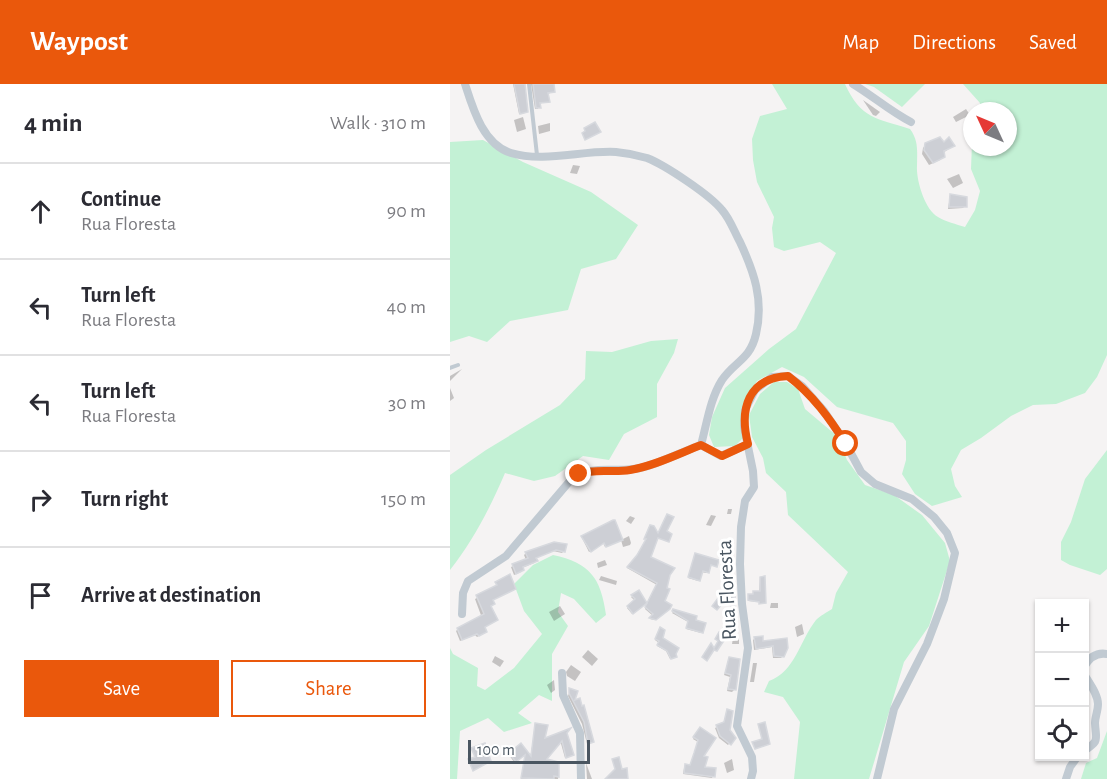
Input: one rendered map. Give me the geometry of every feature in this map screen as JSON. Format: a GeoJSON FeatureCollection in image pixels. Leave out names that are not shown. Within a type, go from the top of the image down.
{"type":"FeatureCollection","features":[{"type":"Feature","properties":{"kind":"street"},"geometry":{"type":"LineString","coordinates":[[465,84],[476,116],[499,147],[512,153],[537,156],[614,152],[635,154],[650,159],[680,177],[722,208],[750,264],[757,287],[759,305],[756,333],[751,349],[720,382],[712,402],[701,445]]}},
{"type":"Feature","properties":{"kind":"street"},"geometry":{"type":"LineString","coordinates":[[853,84],[872,95],[898,116],[911,122]]}},
{"type":"Feature","properties":{"kind":"street","name":"Rua Floresta"},"geometry":{"type":"LineString","coordinates":[[751,779],[752,757],[737,726],[748,648],[742,604],[741,527],[745,501],[754,487],[744,427],[745,410],[755,390],[772,377],[788,376],[802,386],[824,411],[861,472],[875,484],[912,499],[934,517],[947,533],[956,553],[944,599],[927,644],[894,709],[877,779]]}},
{"type":"Feature","properties":{"kind":"street"},"geometry":{"type":"LineString","coordinates":[[462,614],[463,593],[468,581],[506,556],[569,482],[579,474],[590,470],[626,471],[643,467],[701,445],[722,456],[748,444]]}},
{"type":"Feature","properties":{"kind":"street"},"geometry":{"type":"LineString","coordinates":[[1089,659],[1095,655],[1107,654]]}},
{"type":"Feature","properties":{"kind":"street"},"geometry":{"type":"LineString","coordinates":[[562,673],[563,695],[580,733],[581,779]]}},
{"type":"Feature","properties":{"kind":"street"},"geometry":{"type":"LineString","coordinates":[[1089,682],[1097,696],[1098,704],[1095,722],[1097,739],[1089,748]]}},
{"type":"Feature","properties":{"kind":"street"},"geometry":{"type":"LineString","coordinates":[[1066,779],[1074,761]]}},
{"type":"Feature","properties":{"kind":"lane"},"geometry":{"type":"LineString","coordinates":[[529,84],[537,156]]}},
{"type":"Feature","properties":{"kind":"lane"},"geometry":{"type":"LineString","coordinates":[[450,368],[458,365]]}},
{"type":"Feature","properties":{"kind":"green space"},"geometry":{"type":"Polygon","coordinates":[[[772,84],[845,84],[857,104],[871,116],[910,129],[916,142],[918,179],[925,201],[938,217],[965,227],[975,210],[980,191],[971,169],[972,156],[1017,156],[1017,102],[979,102],[963,84],[1107,84],[1107,355],[1097,377],[1085,393],[1056,404],[1033,405],[1011,416],[961,450],[951,469],[955,486],[962,497],[932,506],[915,494],[902,474],[906,460],[906,441],[893,423],[837,407],[804,377],[782,367],[757,381],[741,409],[742,439],[735,446],[714,447],[709,435],[712,417],[725,388],[769,349],[796,329],[836,253],[820,242],[784,251],[774,247],[772,228],[774,217],[757,182],[752,139],[760,116],[787,109],[772,84]]]}},
{"type":"Feature","properties":{"kind":"green space"},"geometry":{"type":"Polygon","coordinates":[[[865,84],[925,84],[902,107],[874,87],[865,84]]]}},
{"type":"Feature","properties":{"kind":"green space"},"geometry":{"type":"Polygon","coordinates":[[[483,140],[523,162],[591,192],[638,225],[616,259],[581,269],[568,310],[510,321],[487,342],[469,336],[450,342],[450,142],[483,140]]]}},
{"type":"Feature","properties":{"kind":"green space"},"geometry":{"type":"Polygon","coordinates":[[[678,339],[674,353],[657,384],[657,417],[624,434],[609,460],[583,456],[555,476],[534,481],[505,473],[480,524],[450,570],[450,475],[560,405],[585,379],[586,351],[612,352],[651,341],[678,339]]]}},
{"type":"Feature","properties":{"kind":"green space"},"geometry":{"type":"Polygon","coordinates":[[[774,382],[787,382],[798,389],[805,409],[837,436],[847,460],[865,485],[894,495],[922,515],[945,543],[950,561],[929,626],[904,662],[869,779],[794,779],[800,722],[783,697],[764,692],[769,681],[778,677],[791,663],[816,620],[832,609],[836,593],[848,572],[788,515],[786,492],[766,473],[763,458],[752,437],[749,415],[760,394],[774,382]]]}},
{"type":"Feature","properties":{"kind":"green space"},"geometry":{"type":"Polygon","coordinates":[[[1107,450],[1107,569],[1100,575],[1061,560],[1061,542],[1071,522],[1085,479],[1107,450]]]}},
{"type":"Feature","properties":{"kind":"green space"},"geometry":{"type":"Polygon","coordinates":[[[553,555],[566,558],[592,574],[601,591],[606,615],[596,623],[574,599],[561,593],[558,612],[568,626],[552,654],[552,701],[539,695],[518,713],[532,723],[504,732],[488,718],[460,731],[457,779],[450,779],[450,648],[453,654],[478,668],[477,686],[485,690],[514,668],[542,634],[524,611],[514,584],[533,565],[553,555]]]}},
{"type":"Feature","properties":{"kind":"green space"},"geometry":{"type":"Polygon","coordinates":[[[1107,731],[1107,779],[1081,779],[1086,763],[1097,758],[1107,731]]]}},
{"type":"Feature","properties":{"kind":"building"},"geometry":{"type":"Polygon","coordinates":[[[514,84],[525,84],[528,112],[520,114],[514,84]]]}},
{"type":"Feature","properties":{"kind":"building"},"geometry":{"type":"Polygon","coordinates":[[[533,84],[554,84],[555,92],[548,93],[550,102],[540,103],[541,108],[536,108],[533,84]]]}},
{"type":"Feature","properties":{"kind":"building"},"geometry":{"type":"Polygon","coordinates":[[[595,122],[601,132],[585,140],[582,133],[585,131],[584,128],[595,122]]]}},
{"type":"Feature","properties":{"kind":"building"},"geometry":{"type":"Polygon","coordinates":[[[940,137],[944,142],[949,137],[955,146],[944,151],[945,157],[933,163],[924,150],[925,143],[940,137]]]}},
{"type":"Feature","properties":{"kind":"building"},"geometry":{"type":"Polygon","coordinates":[[[950,194],[967,197],[967,207],[949,207],[950,194]]]}},
{"type":"Feature","properties":{"kind":"building"},"geometry":{"type":"Polygon","coordinates":[[[667,514],[674,517],[667,531],[672,534],[669,542],[658,538],[651,557],[675,568],[670,575],[667,588],[670,589],[665,601],[672,605],[656,620],[649,618],[653,614],[645,607],[657,583],[627,567],[646,539],[644,539],[650,525],[654,526],[658,533],[667,514]]]}},
{"type":"Feature","properties":{"kind":"building"},"geometry":{"type":"Polygon","coordinates":[[[613,520],[623,540],[606,547],[604,543],[591,552],[581,536],[613,520]]]}},
{"type":"Feature","properties":{"kind":"building"},"geometry":{"type":"Polygon","coordinates":[[[554,542],[567,544],[565,552],[556,550],[536,558],[538,561],[523,567],[524,570],[516,574],[512,564],[528,558],[525,552],[554,542]]]}},
{"type":"Feature","properties":{"kind":"building"},"geometry":{"type":"Polygon","coordinates":[[[695,553],[719,560],[717,567],[711,565],[709,573],[703,571],[700,581],[688,577],[695,553]]]}},
{"type":"Feature","properties":{"kind":"building"},"geometry":{"type":"Polygon","coordinates":[[[510,574],[516,589],[493,600],[495,604],[491,606],[498,620],[485,627],[487,632],[462,640],[457,628],[484,614],[476,595],[497,585],[495,582],[510,574]]]}},
{"type":"Feature","properties":{"kind":"building"},"geometry":{"type":"Polygon","coordinates":[[[765,576],[766,603],[759,604],[759,602],[748,600],[748,594],[760,591],[760,577],[765,576]]]}},
{"type":"Feature","properties":{"kind":"building"},"geometry":{"type":"Polygon","coordinates":[[[639,590],[647,603],[633,614],[627,606],[635,599],[631,595],[639,590]]]}},
{"type":"Feature","properties":{"kind":"building"},"geometry":{"type":"Polygon","coordinates":[[[727,592],[735,595],[735,607],[723,603],[717,610],[712,606],[718,598],[723,602],[727,592]]]}},
{"type":"Feature","properties":{"kind":"building"},"geometry":{"type":"Polygon","coordinates":[[[673,609],[697,616],[696,620],[706,623],[703,633],[686,628],[688,621],[672,611],[673,609]]]}},
{"type":"Feature","properties":{"kind":"building"},"geometry":{"type":"Polygon","coordinates":[[[727,620],[735,624],[717,651],[714,650],[707,661],[702,657],[711,643],[714,648],[718,641],[715,639],[719,632],[721,633],[727,620]]]}},
{"type":"Feature","properties":{"kind":"building"},"geometry":{"type":"Polygon","coordinates":[[[660,627],[665,630],[663,638],[679,648],[677,657],[671,659],[667,651],[657,645],[659,641],[655,639],[660,627]]]}},
{"type":"Feature","properties":{"kind":"building"},"geometry":{"type":"Polygon","coordinates":[[[763,636],[763,641],[787,638],[788,648],[784,657],[774,656],[773,646],[756,649],[754,637],[763,636]]]}},
{"type":"Feature","properties":{"kind":"building"},"geometry":{"type":"Polygon","coordinates":[[[729,657],[740,659],[736,690],[728,689],[731,675],[725,673],[729,657]]]}},
{"type":"Feature","properties":{"kind":"building"},"geometry":{"type":"Polygon","coordinates":[[[569,688],[578,691],[575,700],[580,698],[582,706],[584,705],[594,742],[588,744],[584,722],[569,693],[569,688]]]}},
{"type":"Feature","properties":{"kind":"building"},"geometry":{"type":"Polygon","coordinates":[[[727,709],[733,711],[730,730],[736,738],[731,745],[720,736],[716,725],[724,722],[727,709]]]}},
{"type":"Feature","properties":{"kind":"building"},"geometry":{"type":"Polygon","coordinates":[[[765,722],[770,744],[755,749],[752,742],[762,739],[758,724],[765,722]]]}},
{"type":"Feature","properties":{"kind":"building"},"geometry":{"type":"Polygon","coordinates":[[[535,723],[548,725],[545,738],[571,728],[567,733],[574,755],[566,758],[562,741],[547,759],[559,762],[559,777],[554,776],[554,779],[521,778],[525,755],[516,762],[509,753],[521,743],[531,756],[535,723]]]}},
{"type":"Feature","properties":{"kind":"building"},"geometry":{"type":"Polygon","coordinates":[[[700,727],[716,738],[704,756],[708,757],[705,767],[716,768],[715,777],[684,773],[685,764],[690,765],[698,740],[693,737],[700,727]]]}},
{"type":"Feature","properties":{"kind":"building"},"geometry":{"type":"Polygon","coordinates":[[[485,743],[491,761],[473,771],[468,759],[475,757],[471,748],[485,743]]]}},
{"type":"Feature","properties":{"kind":"building"},"geometry":{"type":"Polygon","coordinates":[[[619,757],[622,769],[627,768],[628,779],[605,779],[615,769],[612,759],[619,757]]]}},
{"type":"Feature","properties":{"kind":"route"},"geometry":{"type":"LineString","coordinates":[[579,474],[590,470],[626,471],[643,467],[701,445],[722,456],[748,444],[744,427],[745,410],[755,390],[772,377],[788,376],[802,386],[824,411],[846,444]]}}]}
